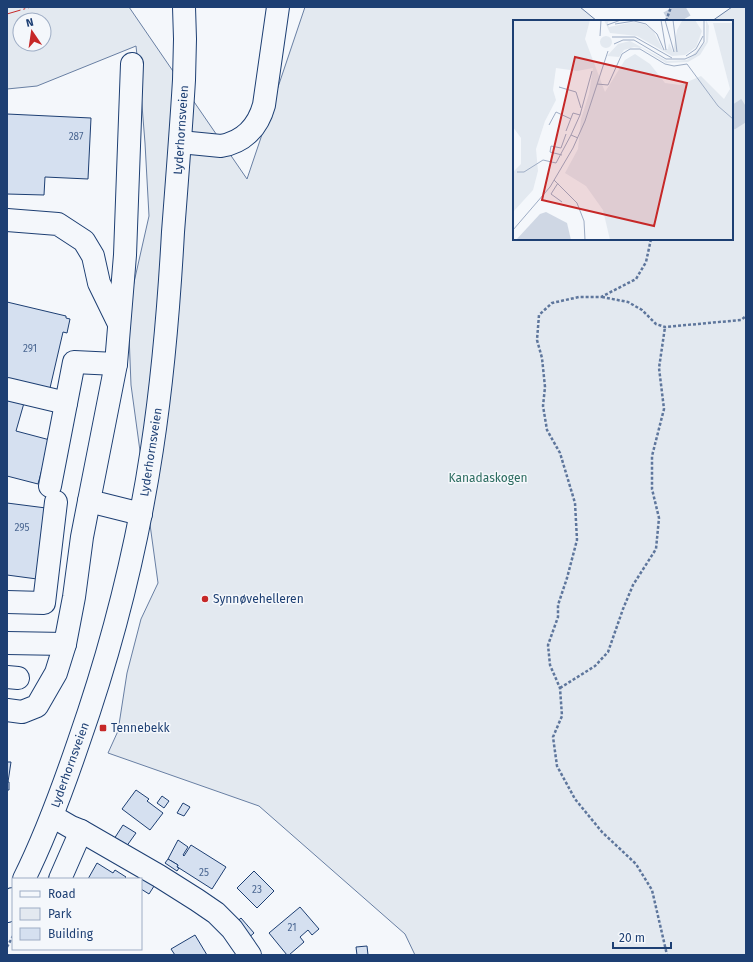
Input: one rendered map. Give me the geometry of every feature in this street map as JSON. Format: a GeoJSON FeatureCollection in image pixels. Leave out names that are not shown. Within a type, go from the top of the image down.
{"type":"FeatureCollection","features":[{"type":"Feature","properties":{"kind":"main road","name":"Lyderhornsveien"},"geometry":{"type":"LineString","coordinates":[[25,878],[52,816],[89,711],[125,585],[141,514],[162,378],[167,325],[184,80],[184,7]]}},
{"type":"Feature","properties":{"kind":"main road"},"geometry":{"type":"LineString","coordinates":[[180,142],[221,146],[228,145],[247,135],[252,129],[262,113],[264,105],[278,7]]}},
{"type":"Feature","properties":{"kind":"main road"},"geometry":{"type":"LineString","coordinates":[[7,710],[22,712],[37,706],[56,673],[65,644],[74,597],[82,537],[116,364],[125,255],[132,64]]}},
{"type":"Feature","properties":{"kind":"main road"},"geometry":{"type":"LineString","coordinates":[[7,220],[58,224],[84,241],[93,256],[99,283],[119,325]]}},
{"type":"Feature","properties":{"kind":"main road"},"geometry":{"type":"LineString","coordinates":[[7,602],[44,603],[53,494],[66,403],[74,362],[116,364]]}},
{"type":"Feature","properties":{"kind":"main road"},"geometry":{"type":"LineString","coordinates":[[7,389],[66,403]]}},
{"type":"Feature","properties":{"kind":"main road"},"geometry":{"type":"LineString","coordinates":[[89,501],[141,514]]}},
{"type":"Feature","properties":{"kind":"main road"},"geometry":{"type":"LineString","coordinates":[[7,643],[65,644]]}},
{"type":"Feature","properties":{"kind":"main road"},"geometry":{"type":"LineString","coordinates":[[52,816],[159,876],[216,913],[232,929],[250,955]]}},
{"type":"Feature","properties":{"kind":"main road"},"geometry":{"type":"LineString","coordinates":[[60,878],[81,831]]}},
{"type":"Feature","properties":{"kind":"main road"},"geometry":{"type":"LineString","coordinates":[[7,911],[12,902]]}},
{"type":"Feature","properties":{"kind":"path"},"geometry":{"type":"LineString","coordinates":[[666,20],[671,7]]}},
{"type":"Feature","properties":{"kind":"path"},"geometry":{"type":"LineString","coordinates":[[601,297],[636,279],[646,262],[651,240]]}},
{"type":"Feature","properties":{"kind":"path"},"geometry":{"type":"LineString","coordinates":[[667,955],[652,890],[636,864],[602,832],[575,799],[557,766],[553,737],[562,716],[560,688],[550,665],[548,645],[558,617],[558,605],[577,540],[575,503],[560,453],[547,430],[543,406],[545,387],[542,358],[537,340],[539,315],[552,303],[579,297],[601,297],[628,302],[642,310],[656,324],[666,327],[741,320],[746,316]]}},
{"type":"Feature","properties":{"kind":"path"},"geometry":{"type":"LineString","coordinates":[[560,688],[595,666],[608,652],[633,585],[656,548],[659,518],[652,489],[652,456],[664,409],[659,368],[666,327]]}},
{"type":"Feature","properties":{"kind":"path"},"geometry":{"type":"LineString","coordinates":[[7,947],[12,938]]}},
{"type":"Feature","properties":{"kind":"green space","name":"Kanadaskogen"},"geometry":{"type":"Polygon","coordinates":[[[7,7],[129,7],[247,179],[305,7],[580,7],[596,20],[513,20],[513,240],[733,240],[733,20],[713,20],[732,7],[746,7],[746,955],[415,955],[405,934],[259,806],[108,753],[118,731],[127,673],[141,619],[158,583],[131,385],[128,309],[149,216],[145,143],[136,46],[37,86],[7,89],[7,7]]]}},
{"type":"Feature","properties":{"kind":"building"},"geometry":{"type":"Polygon","coordinates":[[[7,114],[91,118],[88,179],[45,177],[44,195],[7,194],[7,114]]]}},
{"type":"Feature","properties":{"kind":"building"},"geometry":{"type":"Polygon","coordinates":[[[7,302],[66,316],[66,318],[70,319],[67,333],[63,332],[50,388],[7,379],[7,302]]]}},
{"type":"Feature","properties":{"kind":"building"},"geometry":{"type":"Polygon","coordinates":[[[7,399],[24,403],[16,431],[50,440],[38,484],[7,476],[7,399]]]}},
{"type":"Feature","properties":{"kind":"building"},"geometry":{"type":"Polygon","coordinates":[[[7,503],[46,508],[37,579],[7,575],[7,503]]]}},
{"type":"Feature","properties":{"kind":"building"},"geometry":{"type":"Polygon","coordinates":[[[7,762],[11,762],[8,782],[9,790],[7,790],[7,762]]]}},
{"type":"Feature","properties":{"kind":"building"},"geometry":{"type":"Polygon","coordinates":[[[136,790],[149,799],[147,801],[163,813],[150,830],[122,809],[136,790]]]}},
{"type":"Feature","properties":{"kind":"building"},"geometry":{"type":"Polygon","coordinates":[[[162,796],[169,801],[164,808],[157,803],[162,796]]]}},
{"type":"Feature","properties":{"kind":"building"},"geometry":{"type":"Polygon","coordinates":[[[183,803],[190,807],[184,816],[177,813],[183,803]]]}},
{"type":"Feature","properties":{"kind":"building"},"geometry":{"type":"Polygon","coordinates":[[[123,825],[136,833],[126,847],[114,839],[123,825]]]}},
{"type":"Feature","properties":{"kind":"building"},"geometry":{"type":"Polygon","coordinates":[[[178,840],[188,847],[183,855],[184,856],[191,845],[226,867],[212,889],[177,867],[178,865],[168,859],[178,840]]]}},
{"type":"Feature","properties":{"kind":"building"},"geometry":{"type":"Polygon","coordinates":[[[168,859],[178,865],[177,867],[179,868],[177,871],[165,863],[168,859]]]}},
{"type":"Feature","properties":{"kind":"building"},"geometry":{"type":"Polygon","coordinates":[[[97,863],[113,873],[115,870],[126,877],[125,878],[89,878],[97,863]]]}},
{"type":"Feature","properties":{"kind":"building"},"geometry":{"type":"Polygon","coordinates":[[[254,871],[274,891],[257,908],[237,888],[254,871]]]}},
{"type":"Feature","properties":{"kind":"building"},"geometry":{"type":"Polygon","coordinates":[[[140,874],[156,883],[149,894],[142,890],[142,878],[138,878],[140,874]]]}},
{"type":"Feature","properties":{"kind":"building"},"geometry":{"type":"Polygon","coordinates":[[[300,907],[319,929],[312,935],[308,930],[300,937],[304,942],[289,955],[287,955],[269,933],[300,907]]]}},
{"type":"Feature","properties":{"kind":"building"},"geometry":{"type":"Polygon","coordinates":[[[241,918],[254,933],[246,940],[233,925],[241,918]]]}},
{"type":"Feature","properties":{"kind":"building"},"geometry":{"type":"Polygon","coordinates":[[[195,935],[207,955],[175,955],[171,949],[195,935]]]}},
{"type":"Feature","properties":{"kind":"building"},"geometry":{"type":"Polygon","coordinates":[[[367,946],[368,955],[357,955],[356,947],[367,946]]]}},
{"type":"Feature","properties":{"kind":"tunnel"},"geometry":{"type":"LineString","coordinates":[[673,7],[680,20]]}},
{"type":"Feature","properties":{"kind":"tunnel"},"geometry":{"type":"LineString","coordinates":[[733,107],[746,127]]}},
{"type":"Feature","properties":{"kind":"power"},"geometry":{"type":"LineString","coordinates":[[7,14],[31,7]]}},
{"type":"Feature","properties":{"kind":"place","name":"Synnøvehelleren"},"geometry":{"type":"Point","coordinates":[205,599]}},
{"type":"Feature","properties":{"kind":"place","name":"Tennebekk"},"geometry":{"type":"Point","coordinates":[103,728]}}]}
